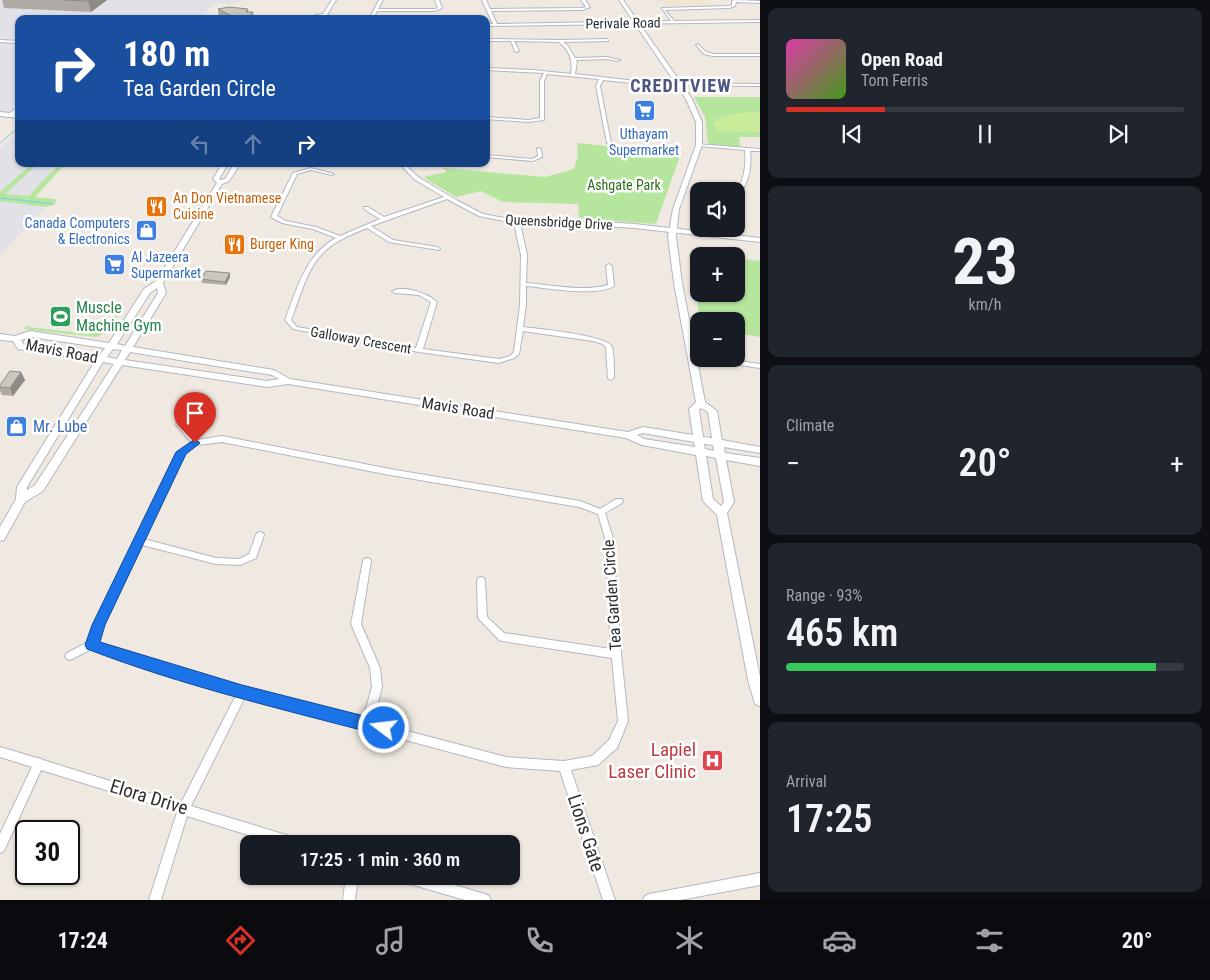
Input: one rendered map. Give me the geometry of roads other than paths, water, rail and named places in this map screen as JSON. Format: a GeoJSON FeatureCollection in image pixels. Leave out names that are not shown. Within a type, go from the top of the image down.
{"type":"FeatureCollection","features":[{"type":"Feature","properties":{"kind":"main road"},"geometry":{"type":"LineString","coordinates":[[326,15],[334,0]]}},
{"type":"Feature","properties":{"kind":"main road"},"geometry":{"type":"LineString","coordinates":[[621,0],[679,84],[697,116],[699,145],[676,209],[672,230],[674,255],[690,333]]}},
{"type":"Feature","properties":{"kind":"main road"},"geometry":{"type":"LineString","coordinates":[[0,114],[15,116]]}},
{"type":"Feature","properties":{"kind":"main road"},"geometry":{"type":"LineString","coordinates":[[220,183],[216,179],[223,167]]}},
{"type":"Feature","properties":{"kind":"main road"},"geometry":{"type":"LineString","coordinates":[[22,499],[22,487],[101,359],[147,291],[159,283],[220,183],[227,180],[235,167]]}},
{"type":"Feature","properties":{"kind":"main road"},"geometry":{"type":"LineString","coordinates":[[0,537],[22,499],[39,488],[128,348],[162,293],[159,283]]}},
{"type":"Feature","properties":{"kind":"main road","name":"Mavis Road"},"geometry":{"type":"LineString","coordinates":[[0,337],[16,339],[30,334],[128,348],[274,372],[288,381]]}},
{"type":"Feature","properties":{"kind":"main road","name":"Mavis Road"},"geometry":{"type":"LineString","coordinates":[[16,339],[21,347],[267,384],[288,381],[628,435],[642,442],[760,462]]}},
{"type":"Feature","properties":{"kind":"main road"},"geometry":{"type":"LineString","coordinates":[[696,367],[700,402],[712,411],[729,502],[722,513]]}},
{"type":"Feature","properties":{"kind":"main road"},"geometry":{"type":"LineString","coordinates":[[700,402],[694,409],[708,501],[722,513],[754,680],[760,700]]}},
{"type":"Feature","properties":{"kind":"main road","name":"Mavis Road"},"geometry":{"type":"LineString","coordinates":[[628,435],[642,430],[760,450]]}},
{"type":"Feature","properties":{"kind":"street"},"geometry":{"type":"LineString","coordinates":[[373,15],[380,0]]}},
{"type":"Feature","properties":{"kind":"street"},"geometry":{"type":"LineString","coordinates":[[376,10],[435,10],[440,8],[438,0]]}},
{"type":"Feature","properties":{"kind":"street"},"geometry":{"type":"LineString","coordinates":[[484,0],[495,24]]}},
{"type":"Feature","properties":{"kind":"street"},"geometry":{"type":"LineString","coordinates":[[488,10],[582,9],[588,6],[583,0]]}},
{"type":"Feature","properties":{"kind":"street"},"geometry":{"type":"LineString","coordinates":[[673,22],[662,9],[729,7],[734,5],[734,1],[760,2]]}},
{"type":"Feature","properties":{"kind":"street","name":"Perivale Road"},"geometry":{"type":"LineString","coordinates":[[490,24],[760,21]]}},
{"type":"Feature","properties":{"kind":"street"},"geometry":{"type":"LineString","coordinates":[[490,40],[607,40]]}},
{"type":"Feature","properties":{"kind":"street"},"geometry":{"type":"LineString","coordinates":[[512,40],[517,51]]}},
{"type":"Feature","properties":{"kind":"street"},"geometry":{"type":"LineString","coordinates":[[0,41],[15,42]]}},
{"type":"Feature","properties":{"kind":"street"},"geometry":{"type":"LineString","coordinates":[[560,41],[566,46],[576,64],[573,75]]}},
{"type":"Feature","properties":{"kind":"street"},"geometry":{"type":"LineString","coordinates":[[698,45],[705,53],[713,55],[760,56]]}},
{"type":"Feature","properties":{"kind":"street"},"geometry":{"type":"LineString","coordinates":[[574,59],[607,58],[618,60]]}},
{"type":"Feature","properties":{"kind":"street"},"geometry":{"type":"LineString","coordinates":[[490,69],[546,72],[601,79],[679,84],[760,85]]}},
{"type":"Feature","properties":{"kind":"street"},"geometry":{"type":"LineString","coordinates":[[490,118],[528,121],[542,119],[542,82],[546,72]]}},
{"type":"Feature","properties":{"kind":"street"},"geometry":{"type":"LineString","coordinates":[[601,79],[598,86],[609,143]]}},
{"type":"Feature","properties":{"kind":"street"},"geometry":{"type":"LineString","coordinates":[[8,115],[15,111]]}},
{"type":"Feature","properties":{"kind":"street"},"geometry":{"type":"LineString","coordinates":[[699,145],[760,150]]}},
{"type":"Feature","properties":{"kind":"street"},"geometry":{"type":"LineString","coordinates":[[490,156],[533,160],[540,157],[539,149]]}},
{"type":"Feature","properties":{"kind":"street"},"geometry":{"type":"LineString","coordinates":[[743,182],[749,156],[748,150]]}},
{"type":"Feature","properties":{"kind":"street","name":"Queensbridge Drive"},"geometry":{"type":"LineString","coordinates":[[404,167],[416,178],[448,198],[481,214],[517,222],[589,223],[760,240]]}},
{"type":"Feature","properties":{"kind":"street"},"geometry":{"type":"LineString","coordinates":[[332,174],[311,169],[295,173],[274,217],[284,222],[314,228],[341,238]]}},
{"type":"Feature","properties":{"kind":"street","name":"Galloway Crescent"},"geometry":{"type":"LineString","coordinates":[[448,198],[341,238],[322,250],[310,267],[288,320],[291,325],[302,330],[419,350],[499,361],[512,357],[517,353],[521,329],[523,284],[524,255],[517,222]]}},
{"type":"Feature","properties":{"kind":"street"},"geometry":{"type":"LineString","coordinates":[[366,208],[385,220]]}},
{"type":"Feature","properties":{"kind":"street"},"geometry":{"type":"LineString","coordinates":[[369,227],[391,241],[437,249]]}},
{"type":"Feature","properties":{"kind":"street"},"geometry":{"type":"LineString","coordinates":[[523,284],[596,289],[609,288],[611,286],[609,266]]}},
{"type":"Feature","properties":{"kind":"street"},"geometry":{"type":"LineString","coordinates":[[395,291],[422,294],[434,302],[419,350]]}},
{"type":"Feature","properties":{"kind":"street"},"geometry":{"type":"LineString","coordinates":[[521,329],[594,339],[605,343],[609,347],[611,378]]}},
{"type":"Feature","properties":{"kind":"street"},"geometry":{"type":"LineString","coordinates":[[745,364],[760,366]]}},
{"type":"Feature","properties":{"kind":"street"},"geometry":{"type":"LineString","coordinates":[[180,424],[195,443]]}},
{"type":"Feature","properties":{"kind":"street"},"geometry":{"type":"LineString","coordinates":[[70,656],[92,645],[98,625],[182,452],[195,443],[222,439],[390,472],[580,504],[602,512],[620,501]]}},
{"type":"Feature","properties":{"kind":"street","name":"Tea Garden Circle"},"geometry":{"type":"LineString","coordinates":[[92,645],[120,656],[242,692],[506,762],[564,766],[594,761],[613,744],[623,721],[616,654],[609,538],[602,512]]}},
{"type":"Feature","properties":{"kind":"street"},"geometry":{"type":"LineString","coordinates":[[138,541],[216,561],[240,562],[253,556],[260,534]]}},
{"type":"Feature","properties":{"kind":"street"},"geometry":{"type":"LineString","coordinates":[[366,724],[377,687],[375,668],[356,624],[367,561]]}},
{"type":"Feature","properties":{"kind":"street"},"geometry":{"type":"LineString","coordinates":[[481,581],[483,618],[502,637],[616,654]]}},
{"type":"Feature","properties":{"kind":"street"},"geometry":{"type":"LineString","coordinates":[[155,900],[184,808],[242,692]]}},
{"type":"Feature","properties":{"kind":"street","name":"Elora Drive"},"geometry":{"type":"LineString","coordinates":[[0,752],[268,835]]}},
{"type":"Feature","properties":{"kind":"street"},"geometry":{"type":"LineString","coordinates":[[0,846],[39,763]]}},
{"type":"Feature","properties":{"kind":"street","name":"Lions Gate"},"geometry":{"type":"LineString","coordinates":[[564,766],[609,900]]}},
{"type":"Feature","properties":{"kind":"street"},"geometry":{"type":"LineString","coordinates":[[649,900],[760,879]]}},
{"type":"Feature","properties":{"kind":"street"},"geometry":{"type":"LineString","coordinates":[[349,900],[351,885]]}},
{"type":"Feature","properties":{"kind":"street"},"geometry":{"type":"LineString","coordinates":[[434,885],[485,900]]}},
{"type":"Feature","properties":{"kind":"waterway"},"geometry":{"type":"LineString","coordinates":[[0,143],[15,130]]}},
{"type":"Feature","properties":{"kind":"waterway"},"geometry":{"type":"LineString","coordinates":[[0,198],[54,204]]}},
{"type":"Feature","properties":{"kind":"place","name":"Uthayam Supermarket"},"geometry":{"type":"Point","coordinates":[644,111]}},
{"type":"Feature","properties":{"kind":"place","name":"An Don Vietnamese Cuisine"},"geometry":{"type":"Point","coordinates":[157,206]}},
{"type":"Feature","properties":{"kind":"place","name":"Canada Computers & Electronics"},"geometry":{"type":"Point","coordinates":[146,231]}},
{"type":"Feature","properties":{"kind":"place","name":"Burger King"},"geometry":{"type":"Point","coordinates":[234,244]}},
{"type":"Feature","properties":{"kind":"place","name":"Al Jazeera Supermarket"},"geometry":{"type":"Point","coordinates":[115,265]}},
{"type":"Feature","properties":{"kind":"place","name":"Muscle Machine Gym"},"geometry":{"type":"Point","coordinates":[60,316]}},
{"type":"Feature","properties":{"kind":"place","name":"Mr. Lube"},"geometry":{"type":"Point","coordinates":[17,426]}},
{"type":"Feature","properties":{"kind":"place","name":"Lapiel Laser Clinic"},"geometry":{"type":"Point","coordinates":[712,760]}},
{"type":"Feature","properties":{"kind":"district","name":"CREDITVIEW"},"geometry":{"type":"Point","coordinates":[681,85]}},
{"type":"Feature","properties":{"kind":"park label","name":"Ashgate Park"},"geometry":{"type":"Point","coordinates":[624,185]}}]}
